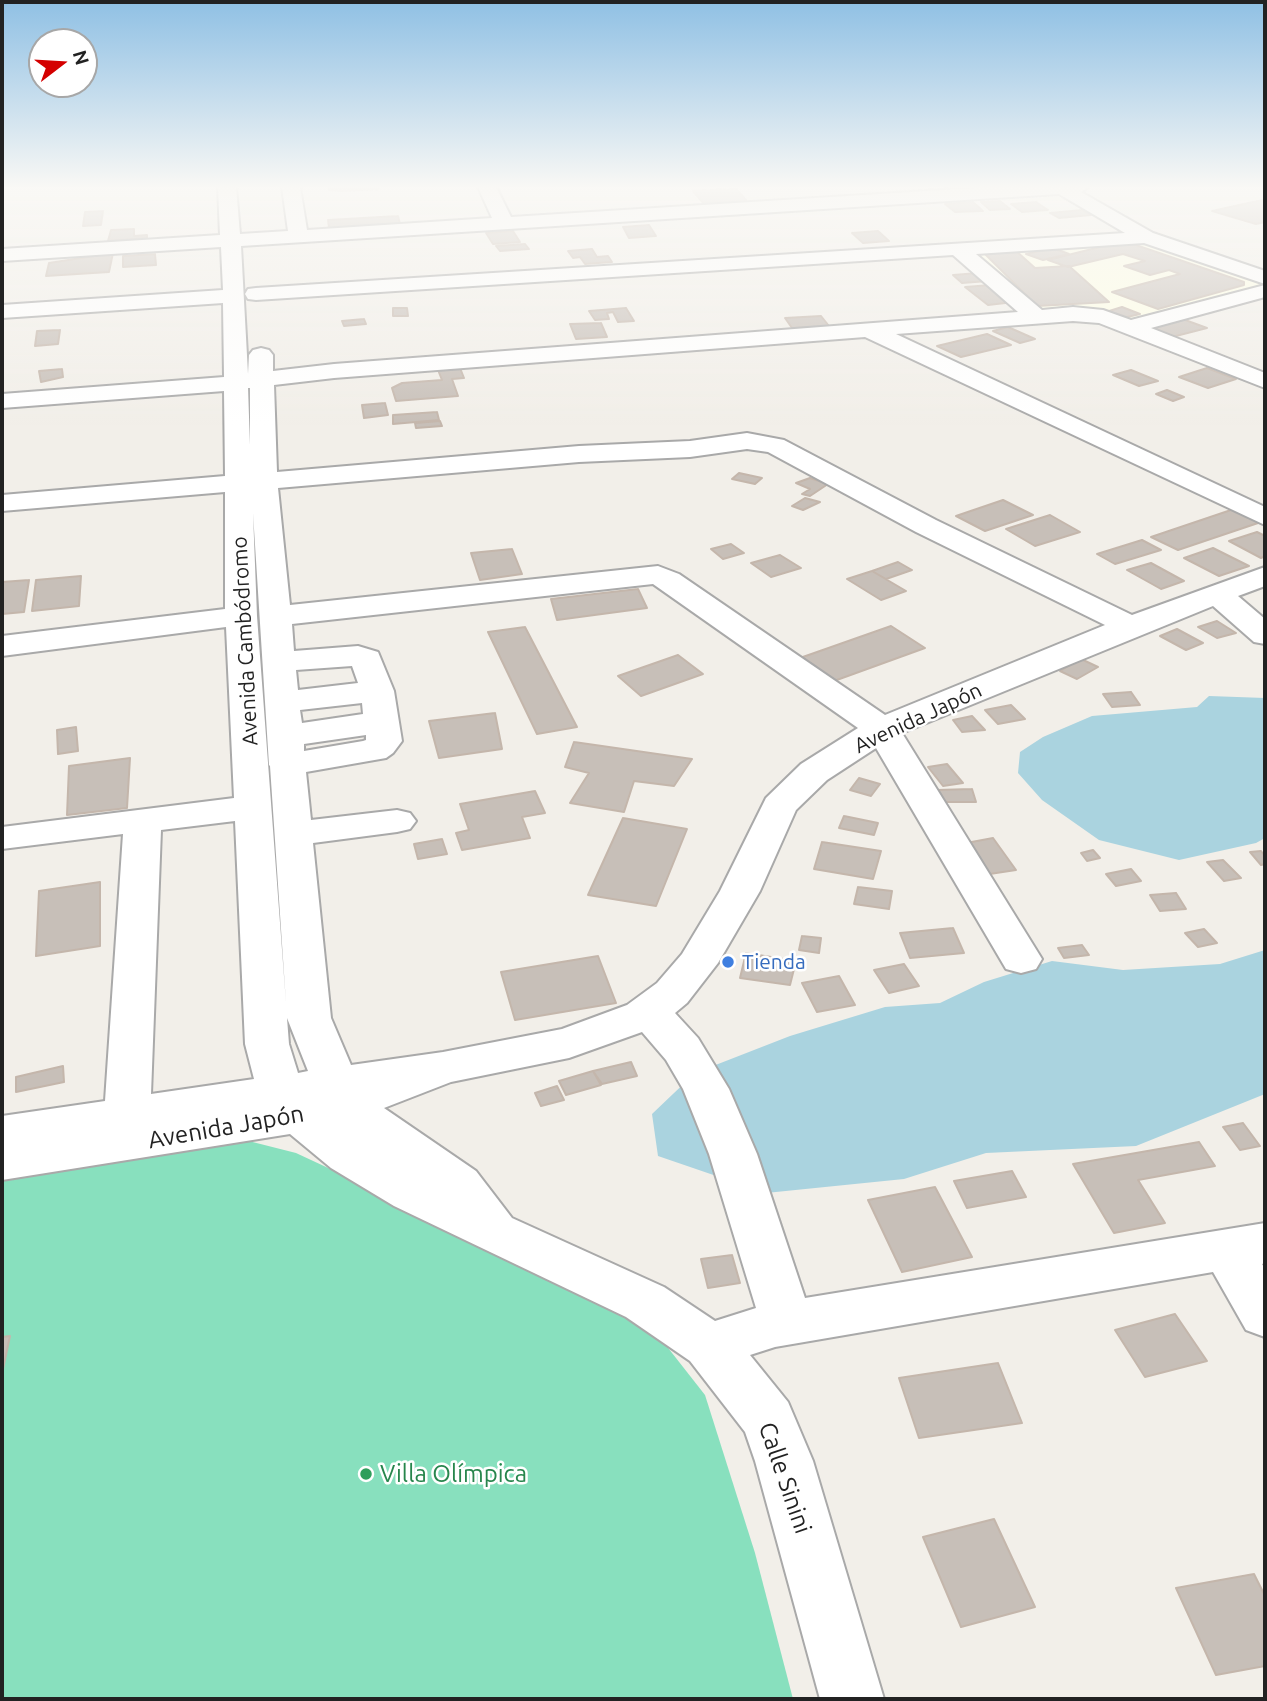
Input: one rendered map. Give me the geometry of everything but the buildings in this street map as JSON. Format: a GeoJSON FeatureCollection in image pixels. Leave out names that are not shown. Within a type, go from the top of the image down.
{"type":"FeatureCollection","features":[{"type":"Feature","properties":{"kind":"street","name":"Avenida Cambódromo"},"geometry":{"type":"LineString","coordinates":[[245,266],[252,481],[241,616],[267,1044],[315,1099]]}},
{"type":"Feature","properties":{"kind":"street"},"geometry":{"type":"LineString","coordinates":[[2,312],[689,266]]}},
{"type":"Feature","properties":{"kind":"street"},"geometry":{"type":"LineString","coordinates":[[978,266],[1037,317]]}},
{"type":"Feature","properties":{"kind":"street"},"geometry":{"type":"LineString","coordinates":[[1231,266],[1265,278]]}},
{"type":"Feature","properties":{"kind":"street"},"geometry":{"type":"LineString","coordinates":[[1130,327],[1265,290]]}},
{"type":"Feature","properties":{"kind":"street"},"geometry":{"type":"LineString","coordinates":[[2,401],[248,382],[334,371],[1087,314],[1130,327],[1265,381]]}},
{"type":"Feature","properties":{"kind":"street"},"geometry":{"type":"LineString","coordinates":[[868,330],[1265,517]]}},
{"type":"Feature","properties":{"kind":"street"},"geometry":{"type":"LineString","coordinates":[[2,503],[579,454],[690,449],[747,441],[775,446],[926,526],[1131,626]]}},
{"type":"Feature","properties":{"kind":"street","name":"Avenida Cambódromo"},"geometry":{"type":"LineString","coordinates":[[252,481],[275,616],[315,1099]]}},
{"type":"Feature","properties":{"kind":"street"},"geometry":{"type":"LineString","coordinates":[[275,616],[658,575],[882,729],[1021,959]]}},
{"type":"Feature","properties":{"kind":"street","name":"Avenida Japón"},"geometry":{"type":"LineString","coordinates":[[2,1133],[127,1115],[315,1099],[569,1043],[648,1011],[672,993],[697,963],[740,891],[779,806],[814,772],[882,729],[1131,626],[1265,576]]}},
{"type":"Feature","properties":{"kind":"street"},"geometry":{"type":"LineString","coordinates":[[1218,595],[1265,635]]}},
{"type":"Feature","properties":{"kind":"street"},"geometry":{"type":"LineString","coordinates":[[2,646],[241,616]]}},
{"type":"Feature","properties":{"kind":"street"},"geometry":{"type":"LineString","coordinates":[[281,683],[378,697],[384,741],[381,746],[286,750]]}},
{"type":"Feature","properties":{"kind":"street"},"geometry":{"type":"LineString","coordinates":[[2,838],[254,807]]}},
{"type":"Feature","properties":{"kind":"street"},"geometry":{"type":"LineString","coordinates":[[127,1115],[143,821]]}},
{"type":"Feature","properties":{"kind":"street"},"geometry":{"type":"LineString","coordinates":[[293,834],[397,821]]}},
{"type":"Feature","properties":{"kind":"street"},"geometry":{"type":"LineString","coordinates":[[648,1011],[682,1048],[706,1089],[733,1154],[787,1323]]}},
{"type":"Feature","properties":{"kind":"street","name":"Avenida Japón"},"geometry":{"type":"LineString","coordinates":[[2,1162],[262,1123],[315,1099]]}},
{"type":"Feature","properties":{"kind":"street","name":"Calle Sinini"},"geometry":{"type":"LineString","coordinates":[[315,1099],[312,1128],[348,1155],[411,1193],[495,1230],[645,1303],[709,1345],[768,1419],[784,1461],[852,1699]]}},
{"type":"Feature","properties":{"kind":"street"},"geometry":{"type":"LineString","coordinates":[[709,1345],[787,1323],[1246,1246],[1265,1315]]}},
{"type":"Feature","properties":{"kind":"shaded area"},"geometry":{"type":"Polygon","coordinates":[[[985,266],[1214,266],[1265,284],[1132,324],[1089,308],[1032,311],[985,266]]]}},
{"type":"Feature","properties":{"kind":"green space","name":"Villa Olímpica"},"geometry":{"type":"Polygon","coordinates":[[[221,1134],[296,1153],[601,1295],[665,1344],[705,1395],[755,1553],[793,1699],[2,1699],[2,1165],[151,1139],[221,1134]]]}},
{"type":"Feature","properties":{"kind":"water"},"geometry":{"type":"Polygon","coordinates":[[[1209,696],[1265,698],[1265,838],[1256,843],[1179,860],[1099,840],[1042,800],[1018,773],[1020,752],[1043,737],[1092,716],[1197,707],[1209,696]]]}},
{"type":"Feature","properties":{"kind":"water"},"geometry":{"type":"Polygon","coordinates":[[[1265,950],[1265,1094],[1136,1146],[986,1153],[904,1179],[766,1193],[658,1156],[652,1114],[695,1073],[790,1036],[885,1007],[940,1003],[984,982],[1052,961],[1123,970],[1220,964],[1265,950]]]}},
{"type":"Feature","properties":{"kind":"place","name":"Tienda"},"geometry":{"type":"Point","coordinates":[728,962]}},
{"type":"Feature","properties":{"kind":"place","name":"Villa Olímpica"},"geometry":{"type":"Point","coordinates":[366,1474]}}]}
